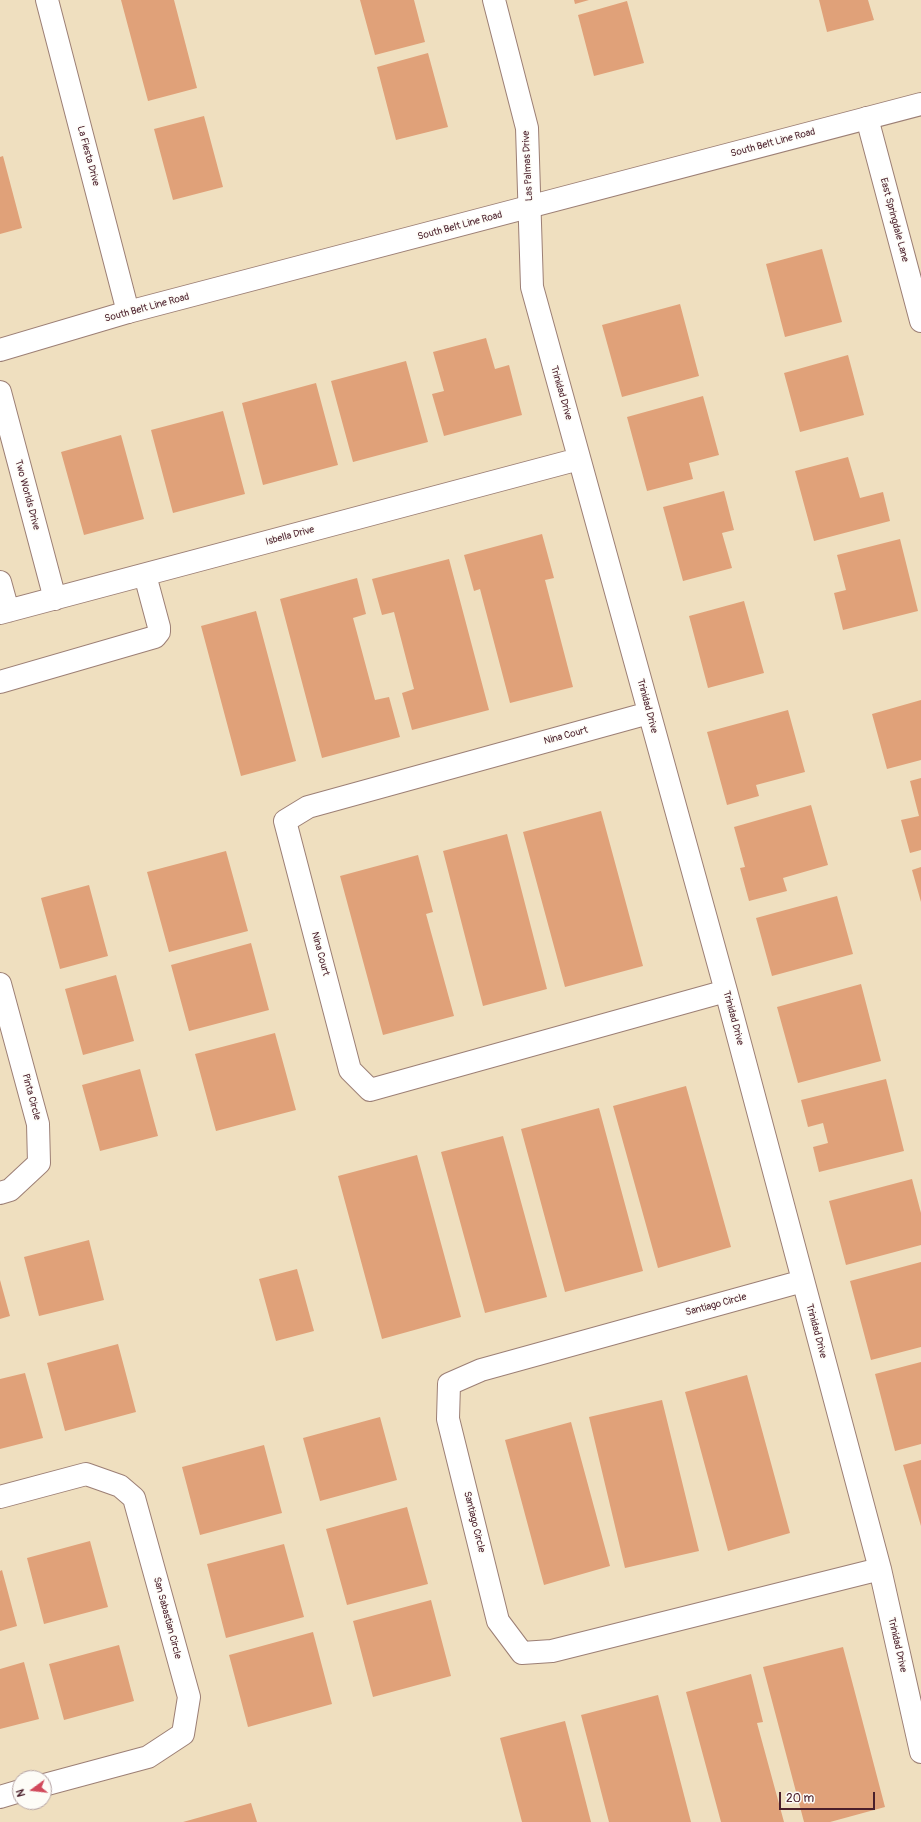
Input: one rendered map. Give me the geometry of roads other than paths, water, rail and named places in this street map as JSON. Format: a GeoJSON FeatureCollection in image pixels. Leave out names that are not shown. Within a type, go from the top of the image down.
{"type":"FeatureCollection","features":[{"type":"Feature","properties":{"kind":"street","name":"La Fiesta Drive"},"geometry":{"type":"LineString","coordinates":[[47,0],[128,312]]}},
{"type":"Feature","properties":{"kind":"street","name":"Las Palmas Drive"},"geometry":{"type":"LineString","coordinates":[[494,0],[527,128],[531,207],[532,287]]}},
{"type":"Feature","properties":{"kind":"street","name":"South Belt Line Road"},"geometry":{"type":"LineString","coordinates":[[0,350],[128,312],[921,104]]}},
{"type":"Feature","properties":{"kind":"street","name":"East Springdale Lane"},"geometry":{"type":"LineString","coordinates":[[867,118],[921,321]]}},
{"type":"Feature","properties":{"kind":"street","name":"Trinidad Drive"},"geometry":{"type":"LineString","coordinates":[[532,287],[726,991],[880,1569],[921,1752]]}},
{"type":"Feature","properties":{"kind":"street","name":"Two Worlds Drive"},"geometry":{"type":"LineString","coordinates":[[0,392],[55,599]]}},
{"type":"Feature","properties":{"kind":"street","name":"Isbella Drive"},"geometry":{"type":"LineString","coordinates":[[4,612],[579,459]]}},
{"type":"Feature","properties":{"kind":"street"},"geometry":{"type":"LineString","coordinates":[[0,682],[155,637],[159,632],[159,627],[145,575]]}},
{"type":"Feature","properties":{"kind":"street"},"geometry":{"type":"LineString","coordinates":[[0,582],[4,612]]}},
{"type":"Feature","properties":{"kind":"street","name":"Nina Court"},"geometry":{"type":"LineString","coordinates":[[649,713],[308,807],[285,821],[350,1070],[370,1090],[726,991]]}},
{"type":"Feature","properties":{"kind":"street","name":"Pinta Circle"},"geometry":{"type":"LineString","coordinates":[[0,984],[38,1124],[39,1163],[10,1190],[0,1193]]}},
{"type":"Feature","properties":{"kind":"street","name":"Santiago Circle"},"geometry":{"type":"LineString","coordinates":[[803,1281],[481,1370],[449,1384],[448,1419],[498,1621],[522,1653],[552,1651],[880,1569]]}},
{"type":"Feature","properties":{"kind":"street","name":"San Sabastian Circle"},"geometry":{"type":"LineString","coordinates":[[0,1497],[86,1474],[120,1486],[134,1498],[189,1697],[183,1734],[148,1757],[52,1783]]}},
{"type":"Feature","properties":{"kind":"street"},"geometry":{"type":"LineString","coordinates":[[0,1797],[12,1793]]}}]}
